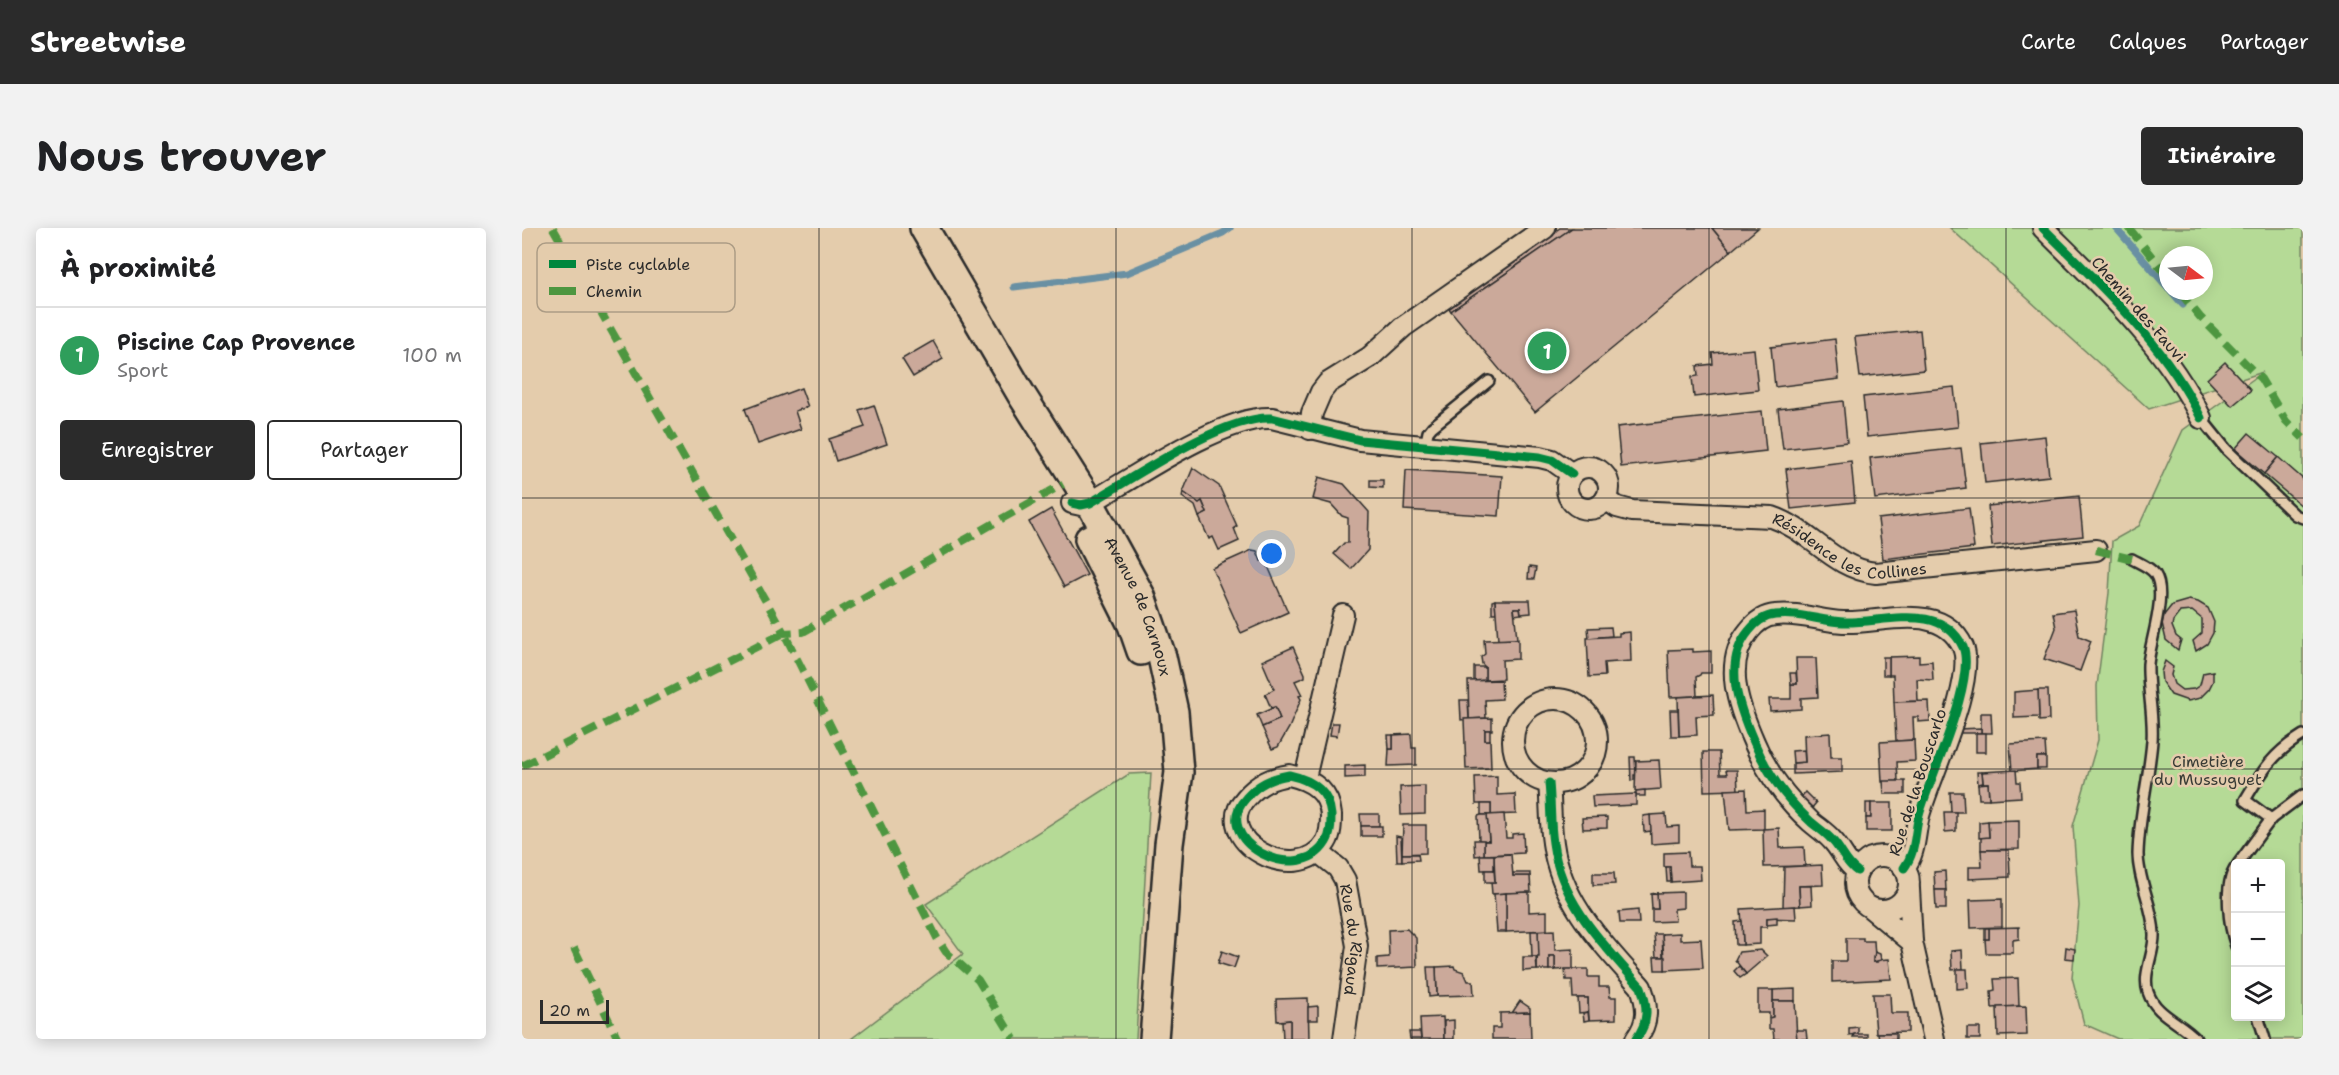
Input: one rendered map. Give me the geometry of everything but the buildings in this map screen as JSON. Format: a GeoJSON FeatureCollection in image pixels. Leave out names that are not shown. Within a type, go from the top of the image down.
{"type":"FeatureCollection","features":[{"type":"Feature","properties":{"kind":"main road","name":"Avenue de Carnoux"},"geometry":{"type":"LineString","coordinates":[[924,228],[969,302],[1081,503],[1141,596],[1162,657],[1174,712],[1179,772],[1169,844],[1154,1039]]}},
{"type":"Feature","properties":{"kind":"main road","name":"Avenue de Carnoux"},"geometry":{"type":"LineString","coordinates":[[934,228],[969,302]]}},
{"type":"Feature","properties":{"kind":"street"},"geometry":{"type":"LineString","coordinates":[[1310,429],[1312,413],[1321,392],[1328,383],[1370,357],[1403,327],[1545,228]]}},
{"type":"Feature","properties":{"kind":"street","name":"Chemin des Fauvi"},"geometry":{"type":"LineString","coordinates":[[2043,228],[2113,297],[2181,379],[2201,418]]}},
{"type":"Feature","properties":{"kind":"street"},"geometry":{"type":"LineString","coordinates":[[1081,503],[1210,434],[1260,417],[1272,418],[1345,438],[1540,457],[1552,460],[1572,474]]}},
{"type":"Feature","properties":{"kind":"street"},"geometry":{"type":"LineString","coordinates":[[1584,467],[1598,469],[1609,485],[1606,499],[1589,509],[1576,505],[1568,494],[1567,487],[1572,474],[1584,467]]}},
{"type":"Feature","properties":{"kind":"street","name":"Résidence les Collines"},"geometry":{"type":"LineString","coordinates":[[1606,499],[1617,507],[1632,511],[1772,517],[1785,521],[1843,563],[1859,571],[1876,573],[2096,550]]}},
{"type":"Feature","properties":{"kind":"street","name":"Rue de la Bouscarlo"},"geometry":{"type":"LineString","coordinates":[[1857,871],[1850,866],[1832,840],[1784,794],[1765,767],[1748,729],[1737,693],[1734,671],[1747,633],[1759,620],[1773,615],[1794,614],[1842,622],[1864,622],[1900,617],[1917,618],[1950,630],[1963,649],[1966,664],[1957,708],[1919,813],[1911,859],[1904,868]]}},
{"type":"Feature","properties":{"kind":"street"},"geometry":{"type":"LineString","coordinates":[[1305,778],[1343,615]]}},
{"type":"Feature","properties":{"kind":"street"},"geometry":{"type":"LineString","coordinates":[[1566,701],[1578,706],[1588,716],[1594,727],[1597,741],[1595,755],[1588,767],[1577,777],[1564,783],[1550,783],[1530,775],[1516,758],[1513,745],[1514,731],[1524,714],[1540,702],[1566,701]]}},
{"type":"Feature","properties":{"kind":"street"},"geometry":{"type":"LineString","coordinates":[[1289,775],[1305,778],[1320,789],[1330,805],[1331,825],[1327,840],[1318,852],[1306,860],[1290,862],[1272,858],[1253,849],[1241,837],[1236,821],[1239,806],[1252,790],[1271,778],[1289,775]]}},
{"type":"Feature","properties":{"kind":"street"},"geometry":{"type":"LineString","coordinates":[[1550,783],[1553,844],[1563,881],[1578,912],[1641,987],[1647,1014],[1642,1031],[1636,1039]]}},
{"type":"Feature","properties":{"kind":"street","name":"Rue du Rigaud"},"geometry":{"type":"LineString","coordinates":[[1318,852],[1338,868],[1345,880],[1357,946],[1344,1039]]}},
{"type":"Feature","properties":{"kind":"street"},"geometry":{"type":"LineString","coordinates":[[1912,942],[1858,897],[1855,888],[1857,871],[1862,864],[1878,856],[1895,859],[1904,868],[1909,880],[1912,942],[1934,1039]]}},
{"type":"Feature","properties":{"kind":"street"},"geometry":{"type":"LineString","coordinates":[[1872,909],[1890,910],[1899,905],[1909,889]]}},
{"type":"Feature","properties":{"kind":"lane"},"geometry":{"type":"LineString","coordinates":[[1425,446],[1428,432],[1432,427],[1489,381]]}},
{"type":"Feature","properties":{"kind":"lane"},"geometry":{"type":"LineString","coordinates":[[2201,418],[2226,449],[2295,514],[2303,518]]}},
{"type":"Feature","properties":{"kind":"lane"},"geometry":{"type":"LineString","coordinates":[[2132,559],[2155,574],[2159,600],[2149,661],[2152,739],[2138,855],[2152,912],[2155,936],[2147,975],[2148,991],[2155,1005],[2164,1015],[2189,1031],[2196,1039]]}},
{"type":"Feature","properties":{"kind":"lane"},"geometry":{"type":"LineString","coordinates":[[2271,819],[2245,800],[2260,774],[2283,747],[2303,735]]}},
{"type":"Feature","properties":{"kind":"lane"},"geometry":{"type":"LineString","coordinates":[[2242,859],[2271,819],[2303,795]]}},
{"type":"Feature","properties":{"kind":"lane"},"geometry":{"type":"LineString","coordinates":[[2231,880],[2228,902],[2231,921]]}},
{"type":"Feature","properties":{"kind":"lane"},"geometry":{"type":"LineString","coordinates":[[2259,1021],[2265,1039]]}},
{"type":"Feature","properties":{"kind":"green space","name":"Cimetière du Mussuguet"},"geometry":{"type":"Polygon","coordinates":[[[1950,228],[2303,228],[2303,1039],[2118,1039],[2084,1024],[2072,977],[2079,906],[2073,826],[2098,740],[2097,686],[2109,593],[2112,541],[2139,526],[2183,430],[2263,372],[2149,409],[1950,228]]]}},
{"type":"Feature","properties":{"kind":"green space"},"geometry":{"type":"Polygon","coordinates":[[[1151,773],[1136,1039],[851,1039],[963,954],[926,904],[1129,774],[1151,773]]]}},
{"type":"Feature","properties":{"kind":"waterway"},"geometry":{"type":"LineString","coordinates":[[1014,287],[1127,273],[1230,228]]}},
{"type":"Feature","properties":{"kind":"waterway"},"geometry":{"type":"LineString","coordinates":[[2116,228],[2159,278]]}},
{"type":"Feature","properties":{"kind":"waterway"},"geometry":{"type":"LineString","coordinates":[[2179,300],[2183,305]]}},
{"type":"Feature","properties":{"kind":"marked path"},"geometry":{"type":"LineString","coordinates":[[553,228],[562,243]]}},
{"type":"Feature","properties":{"kind":"marked path"},"geometry":{"type":"LineString","coordinates":[[2129,228],[2159,266]]}},
{"type":"Feature","properties":{"kind":"marked path"},"geometry":{"type":"LineString","coordinates":[[2186,300],[2261,379],[2286,421],[2303,438]]}},
{"type":"Feature","properties":{"kind":"marked path"},"geometry":{"type":"LineString","coordinates":[[601,312],[784,633],[803,632],[1063,484]]}},
{"type":"Feature","properties":{"kind":"marked path"},"geometry":{"type":"LineString","coordinates":[[2096,550],[2132,559]]}},
{"type":"Feature","properties":{"kind":"marked path"},"geometry":{"type":"LineString","coordinates":[[522,766],[784,633],[937,938],[946,952],[978,980],[1014,1039]]}},
{"type":"Feature","properties":{"kind":"marked path"},"geometry":{"type":"LineString","coordinates":[[574,948],[618,1039]]}},
{"type":"Feature","properties":{"kind":"cycle path"},"geometry":{"type":"LineString","coordinates":[[2043,228],[2109,294],[2151,341],[2170,366],[2201,418]]}},
{"type":"Feature","properties":{"kind":"cycle path"},"geometry":{"type":"LineString","coordinates":[[1072,503],[1081,505],[1090,503],[1179,450],[1229,426],[1272,418],[1360,440],[1540,457],[1552,460],[1572,474]]}},
{"type":"Feature","properties":{"kind":"cycle path"},"geometry":{"type":"LineString","coordinates":[[1857,871],[1849,864],[1832,840],[1785,795],[1759,753],[1743,715],[1736,686],[1736,657],[1749,631],[1757,622],[1767,617],[1793,615],[1843,622],[1892,618],[1925,619],[1940,624],[1953,633],[1963,647],[1965,674],[1961,692],[1920,812],[1911,855],[1904,868]]}},
{"type":"Feature","properties":{"kind":"cycle path"},"geometry":{"type":"LineString","coordinates":[[1289,775],[1305,780],[1318,788],[1327,799],[1331,815],[1330,832],[1326,842],[1313,855],[1296,861],[1278,860],[1261,853],[1247,842],[1238,829],[1237,814],[1246,798],[1265,782],[1289,775]]}},
{"type":"Feature","properties":{"kind":"cycle path"},"geometry":{"type":"LineString","coordinates":[[1549,783],[1553,843],[1565,885],[1586,921],[1641,987],[1646,1014],[1643,1027],[1636,1039]]}},
{"type":"Feature","properties":{"kind":"place","name":"Piscine Cap Provence"},"geometry":{"type":"Point","coordinates":[1547,351]}}]}
